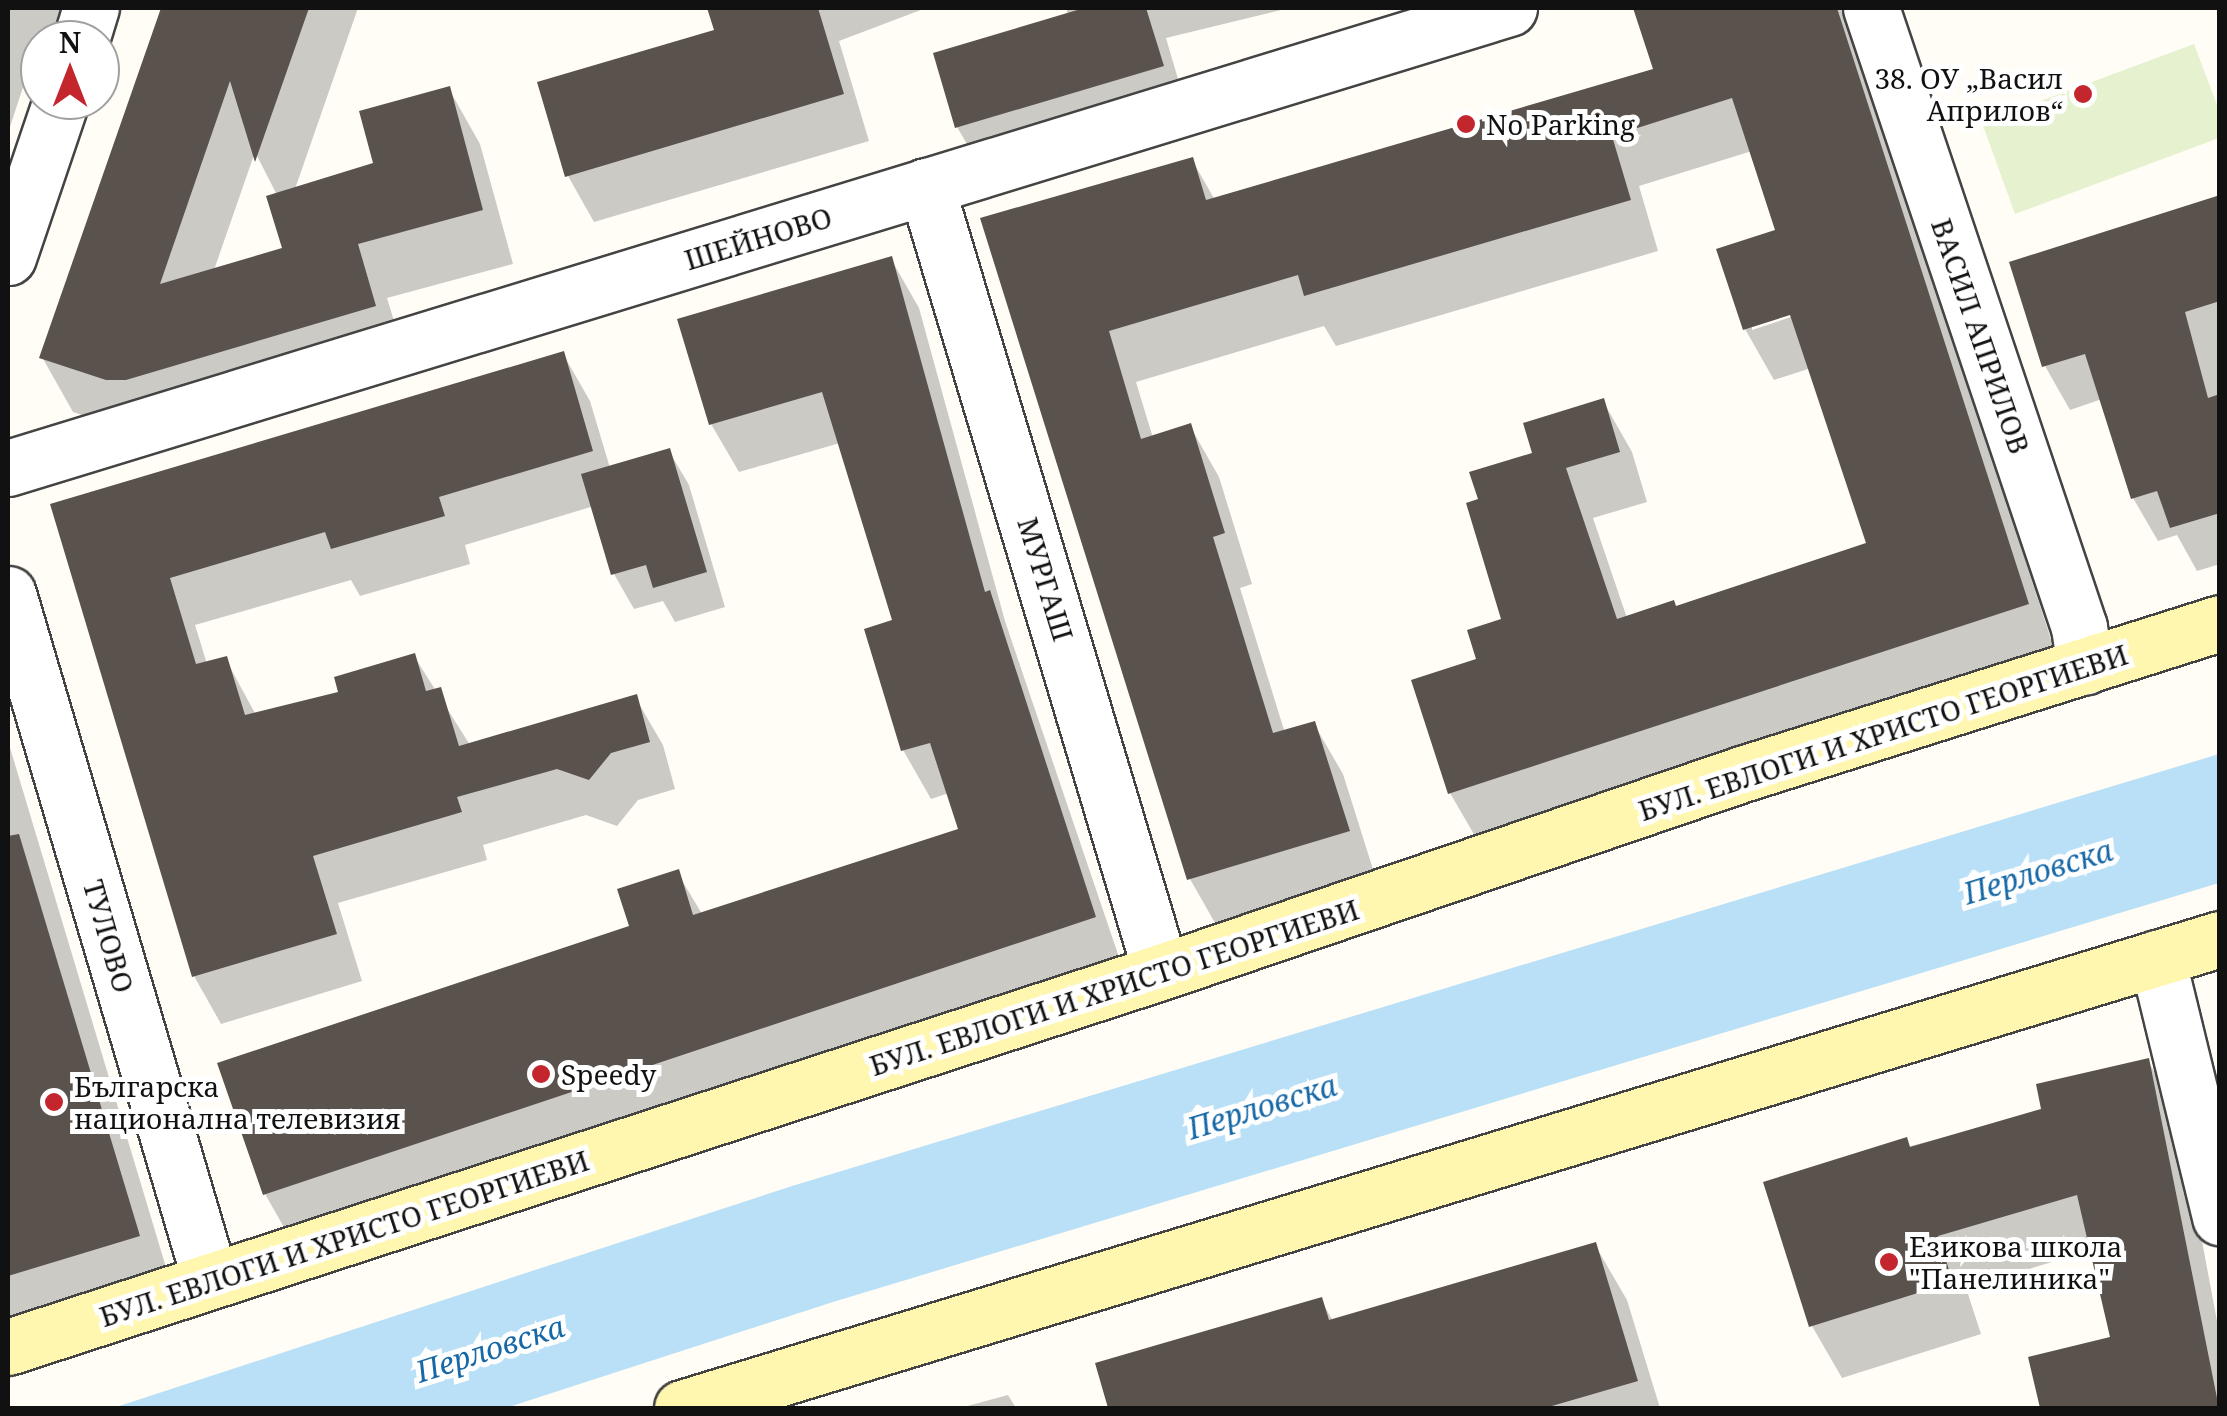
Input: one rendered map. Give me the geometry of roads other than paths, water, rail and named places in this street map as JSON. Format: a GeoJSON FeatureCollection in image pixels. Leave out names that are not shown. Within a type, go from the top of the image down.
{"type":"FeatureCollection","features":[{"type":"Feature","properties":{"kind":"main road","name":"БУЛ. ЕВЛОГИ И ХРИСТО ГЕОРГИЕВИ"},"geometry":{"type":"LineString","coordinates":[[8,1347],[1162,972],[1742,774],[2220,624]]}},
{"type":"Feature","properties":{"kind":"main road"},"geometry":{"type":"LineString","coordinates":[[682,1408],[800,1391],[2220,939]]}},
{"type":"Feature","properties":{"kind":"street","name":"ШЕЙНОВО"},"geometry":{"type":"LineString","coordinates":[[8,468],[1509,8]]}},
{"type":"Feature","properties":{"kind":"street","name":"ВАСИЛ АПРИЛОВ"},"geometry":{"type":"LineString","coordinates":[[1870,8],[2079,627],[2085,667]]}},
{"type":"Feature","properties":{"kind":"street"},"geometry":{"type":"LineString","coordinates":[[8,257],[54,120]]}},
{"type":"Feature","properties":{"kind":"street","name":"МУРГАШ"},"geometry":{"type":"LineString","coordinates":[[926,186],[1162,972]]}},
{"type":"Feature","properties":{"kind":"street","name":"ТУЛОВО"},"geometry":{"type":"LineString","coordinates":[[8,594],[210,1279]]}},
{"type":"Feature","properties":{"kind":"street"},"geometry":{"type":"LineString","coordinates":[[2157,958],[2220,1217]]}},
{"type":"Feature","properties":{"kind":"water","name":"Перловска"},"geometry":{"type":"Polygon","coordinates":[[[2219,754],[2219,883],[833,1302],[506,1408],[113,1408],[792,1186],[2219,754]]]}},
{"type":"Feature","properties":{"kind":"place","name":"38. ОУ „Васил Априлов“"},"geometry":{"type":"Point","coordinates":[2083,94]}},
{"type":"Feature","properties":{"kind":"place","name":"No Parking"},"geometry":{"type":"Point","coordinates":[1466,124]}},
{"type":"Feature","properties":{"kind":"place","name":"Speedy"},"geometry":{"type":"Point","coordinates":[541,1074]}},
{"type":"Feature","properties":{"kind":"place","name":"Българска национална телевизия"},"geometry":{"type":"Point","coordinates":[54,1102]}},
{"type":"Feature","properties":{"kind":"place","name":"Езикова школа \"Панелиника\""},"geometry":{"type":"Point","coordinates":[1889,1262]}}]}
